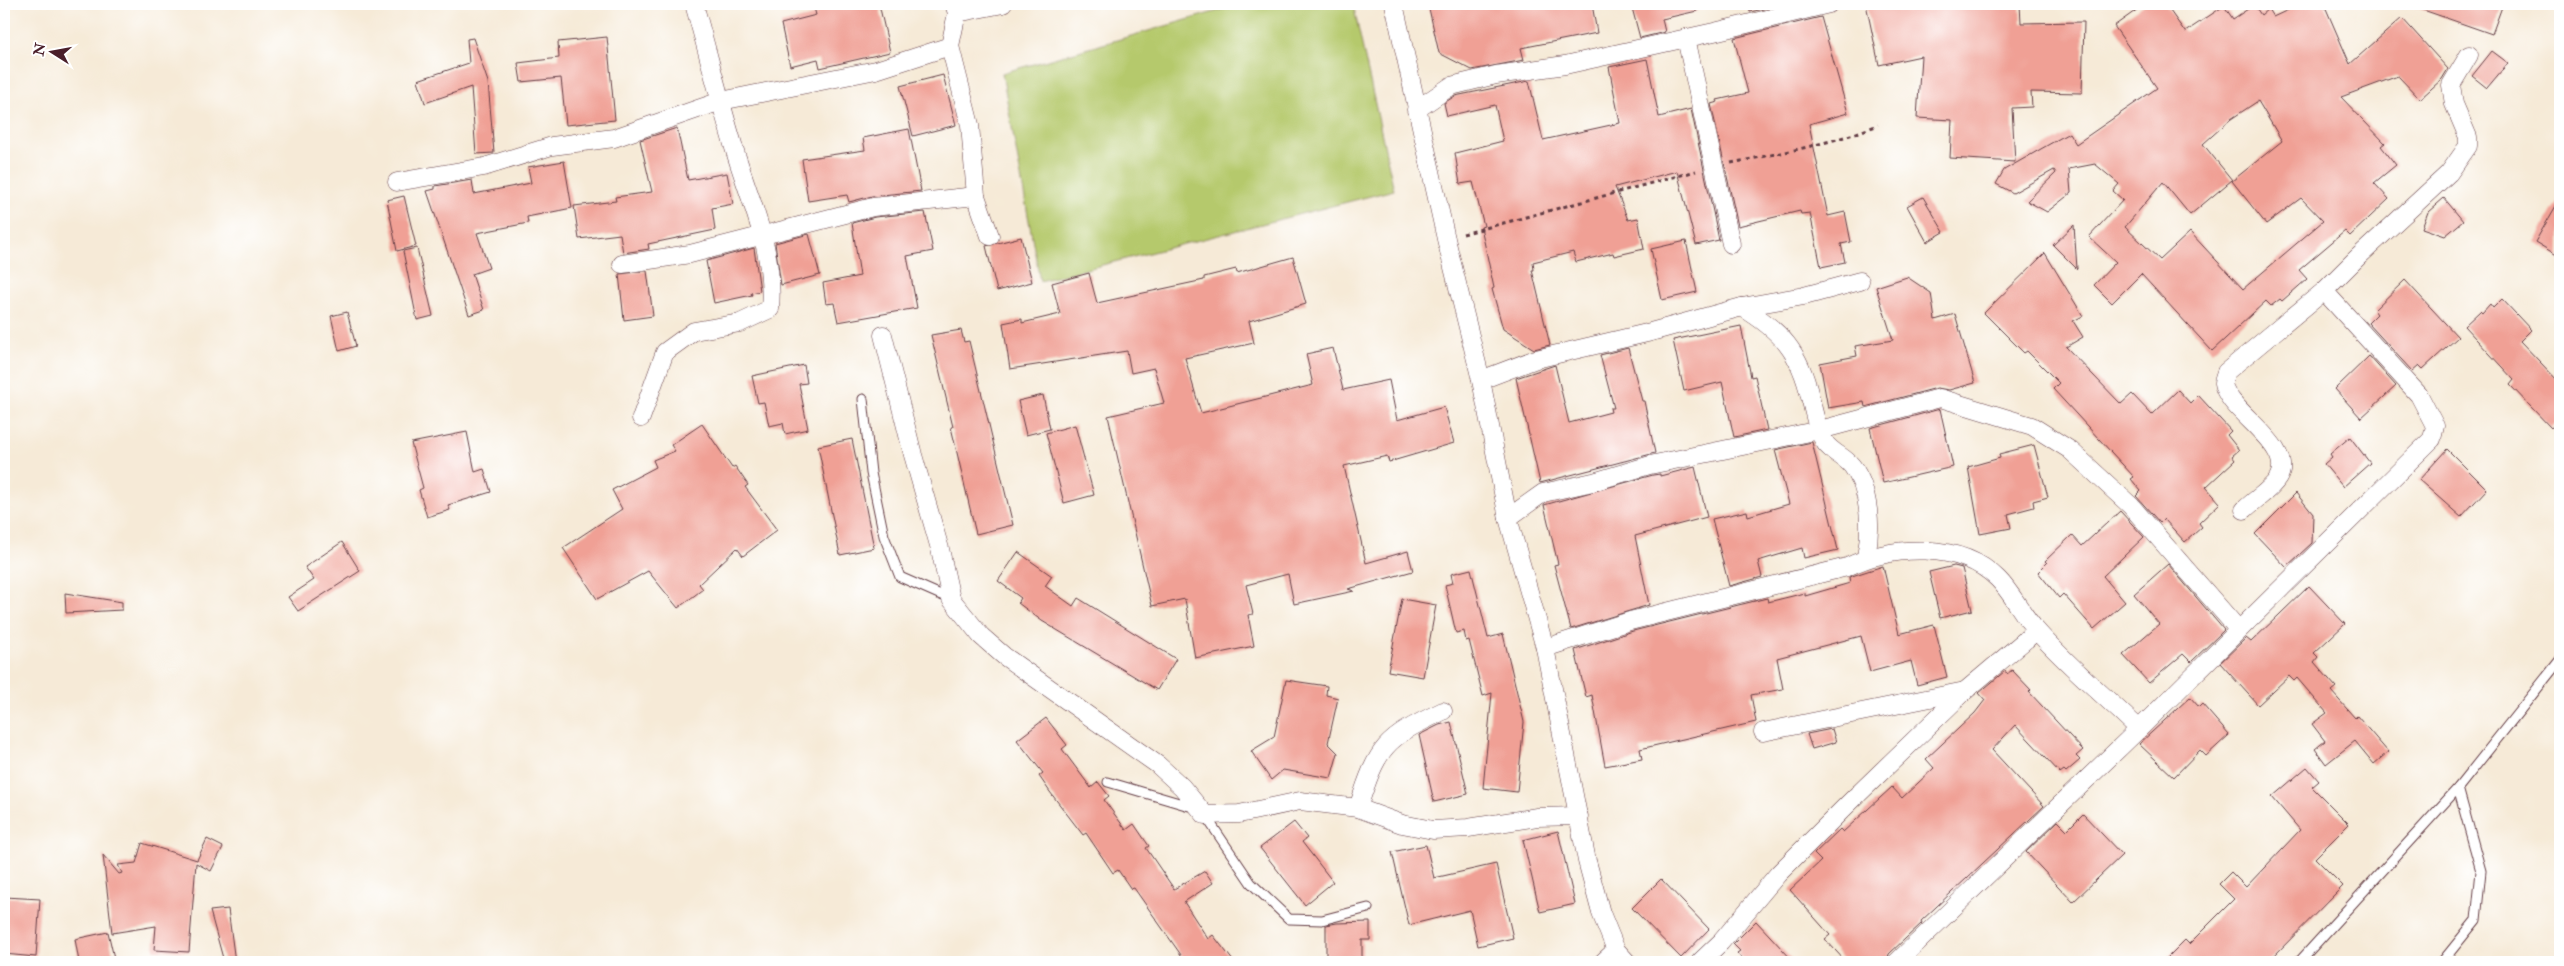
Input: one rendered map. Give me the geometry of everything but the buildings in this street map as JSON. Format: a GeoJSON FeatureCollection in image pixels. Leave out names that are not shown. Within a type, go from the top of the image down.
{"type":"FeatureCollection","features":[{"type":"Feature","properties":{"kind":"street"},"geometry":{"type":"LineString","coordinates":[[641,418],[665,352],[694,331],[740,323],[770,309],[772,284],[764,235],[735,151],[694,4]]}},
{"type":"Feature","properties":{"kind":"street"},"geometry":{"type":"LineString","coordinates":[[990,236],[976,196],[970,125],[950,46],[956,8],[1002,4]]}},
{"type":"Feature","properties":{"kind":"street"},"geometry":{"type":"LineString","coordinates":[[1394,4],[1416,110],[1481,380],[1508,518],[1545,648],[1587,861],[1601,913],[1622,956],[1603,962]]}},
{"type":"Feature","properties":{"kind":"street"},"geometry":{"type":"LineString","coordinates":[[1416,110],[1451,86],[1496,75],[1565,65],[1829,4]]}},
{"type":"Feature","properties":{"kind":"street"},"geometry":{"type":"LineString","coordinates":[[1686,38],[1715,166],[1717,188],[1731,244]]}},
{"type":"Feature","properties":{"kind":"street"},"geometry":{"type":"LineString","coordinates":[[397,182],[484,167],[552,146],[614,138],[720,101],[876,70],[950,46]]}},
{"type":"Feature","properties":{"kind":"street"},"geometry":{"type":"LineString","coordinates":[[2244,510],[2278,478],[2282,466],[2278,453],[2229,395],[2223,383],[2226,372],[2324,291],[2358,256],[2449,173],[2468,146],[2468,137],[2454,104],[2451,85],[2469,55]]}},
{"type":"Feature","properties":{"kind":"street"},"geometry":{"type":"LineString","coordinates":[[622,264],[690,254],[873,206],[976,196]]}},
{"type":"Feature","properties":{"kind":"street"},"geometry":{"type":"LineString","coordinates":[[1481,380],[1536,358],[1647,333],[1742,307],[1804,296],[1860,281]]}},
{"type":"Feature","properties":{"kind":"street"},"geometry":{"type":"LineString","coordinates":[[1897,962],[2139,729],[2432,439],[2435,426],[2419,395],[2324,291]]}},
{"type":"Feature","properties":{"kind":"street"},"geometry":{"type":"LineString","coordinates":[[1742,307],[1771,327],[1789,345],[1804,373],[1814,416],[1826,444],[1851,465],[1863,484],[1870,538],[1866,557]]}},
{"type":"Feature","properties":{"kind":"street"},"geometry":{"type":"LineString","coordinates":[[883,335],[913,455],[940,549],[951,599],[982,636],[1004,656],[1158,765],[1182,787],[1202,812],[1239,814],[1300,801],[1358,808],[1402,824],[1434,830],[1468,828],[1536,817],[1579,816]]}},
{"type":"Feature","properties":{"kind":"street"},"geometry":{"type":"LineString","coordinates":[[1508,518],[1543,493],[1593,482],[1650,465],[1820,430],[1940,398],[2032,426],[2070,450],[2131,506],[2238,629]]}},
{"type":"Feature","properties":{"kind":"street"},"geometry":{"type":"LineString","coordinates":[[1545,648],[1630,621],[1847,567],[1866,557],[1935,550],[1971,562],[1985,569],[1998,579],[2036,630],[2139,729]]}},
{"type":"Feature","properties":{"kind":"street"},"geometry":{"type":"LineString","coordinates":[[1700,962],[1720,942],[1778,874],[1965,691],[2036,630]]}},
{"type":"Feature","properties":{"kind":"street"},"geometry":{"type":"LineString","coordinates":[[1763,732],[1965,691]]}},
{"type":"Feature","properties":{"kind":"street"},"geometry":{"type":"LineString","coordinates":[[1358,808],[1371,766],[1393,738],[1403,730],[1442,711]]}},
{"type":"Feature","properties":{"kind":"lane"},"geometry":{"type":"LineString","coordinates":[[863,399],[871,473],[884,536],[900,576],[951,599]]}},
{"type":"Feature","properties":{"kind":"lane"},"geometry":{"type":"LineString","coordinates":[[2299,962],[2458,788],[2560,660]]}},
{"type":"Feature","properties":{"kind":"lane"},"geometry":{"type":"LineString","coordinates":[[1108,782],[1202,812],[1251,883],[1290,918],[1322,920],[1368,908]]}},
{"type":"Feature","properties":{"kind":"lane"},"geometry":{"type":"LineString","coordinates":[[2442,962],[2476,920],[2481,871],[2458,788]]}},
{"type":"Feature","properties":{"kind":"path"},"geometry":{"type":"LineString","coordinates":[[1446,239],[1715,166],[1792,151],[1855,135],[1878,126]]}},
{"type":"Feature","properties":{"kind":"green space"},"geometry":{"type":"Polygon","coordinates":[[[1242,4],[1353,4],[1394,190],[1040,281],[1002,73],[1242,4]]]}}]}
